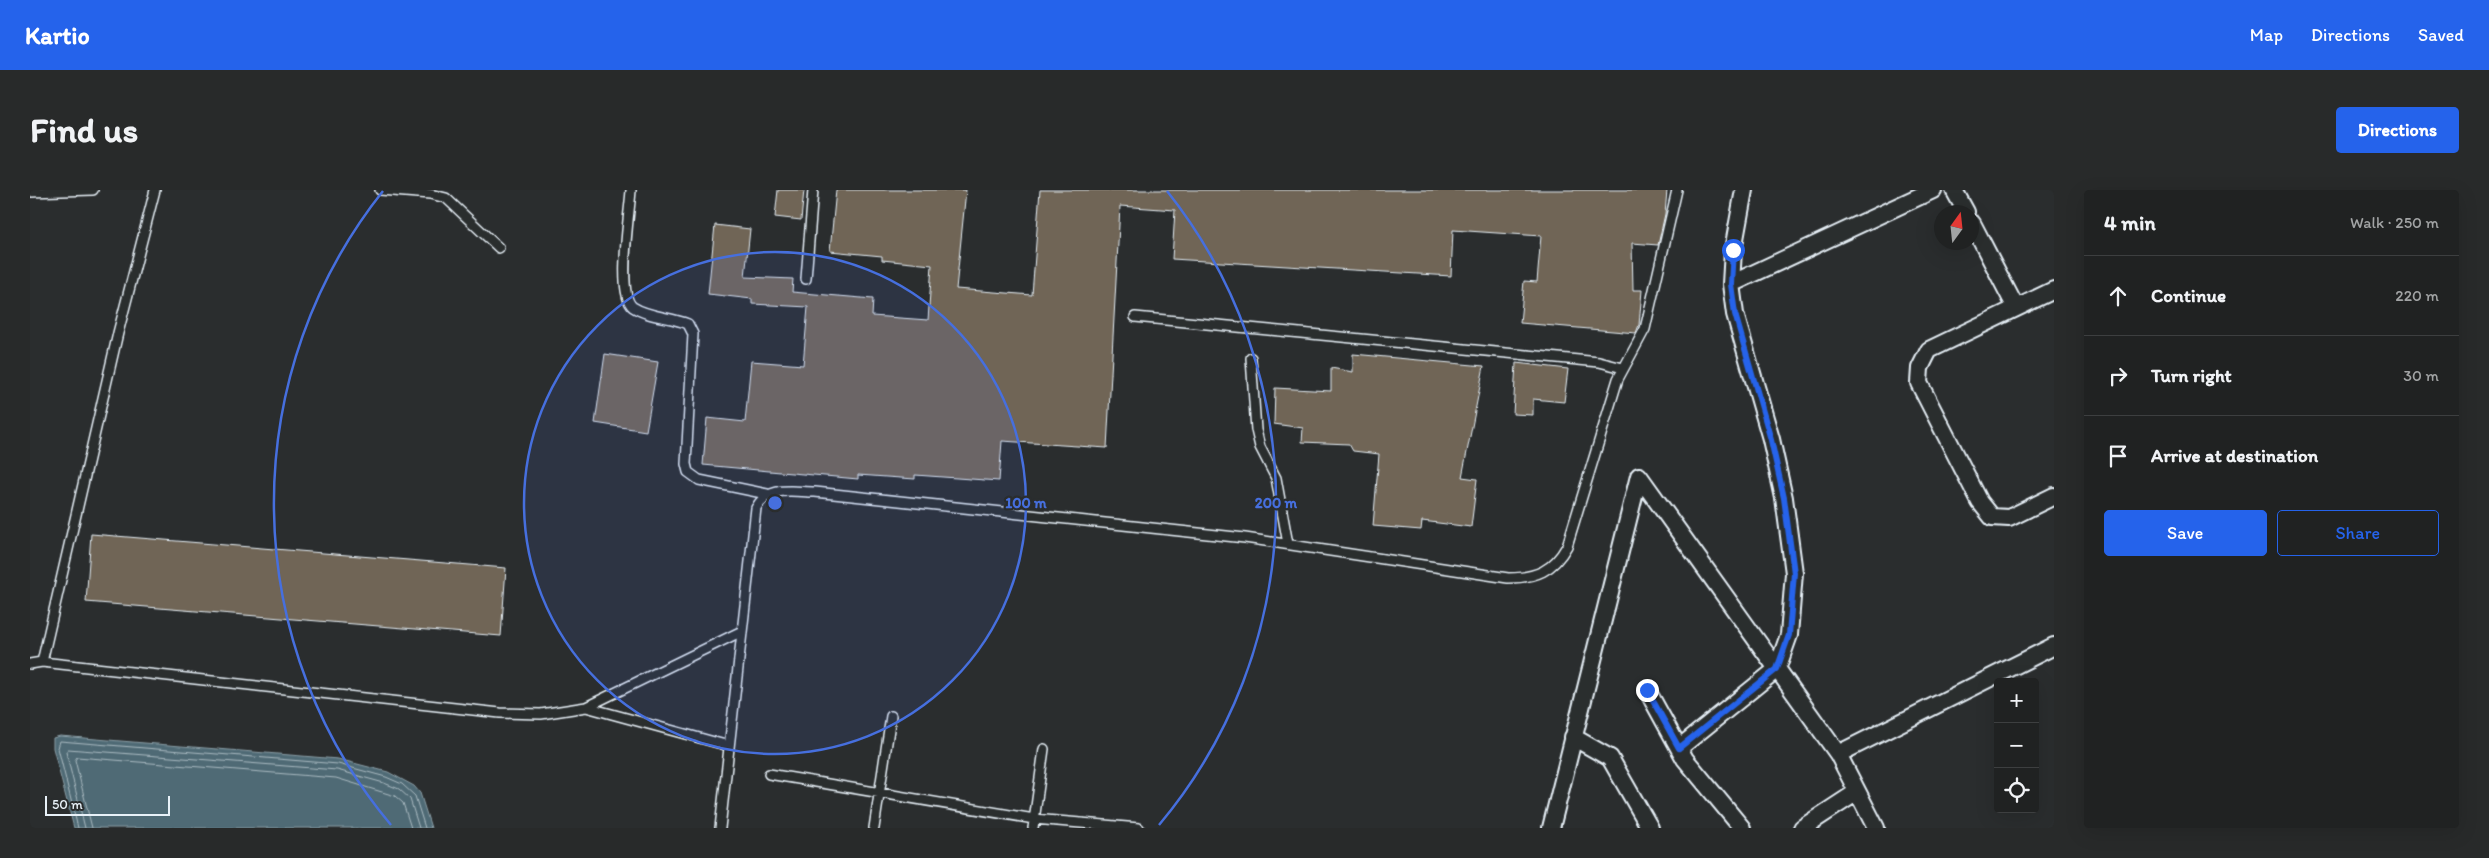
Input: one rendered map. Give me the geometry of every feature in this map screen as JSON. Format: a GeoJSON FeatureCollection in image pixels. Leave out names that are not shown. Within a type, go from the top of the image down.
{"type":"FeatureCollection","features":[{"type":"Feature","properties":{"kind":"street"},"geometry":{"type":"LineString","coordinates":[[1679,748],[1777,669],[1789,635],[1794,573],[1784,498],[1771,440],[1735,314],[1731,284],[1733,250],[1744,190]]}},
{"type":"Feature","properties":{"kind":"street"},"geometry":{"type":"LineString","coordinates":[[1731,284],[1933,190]]}},
{"type":"Feature","properties":{"kind":"street"},"geometry":{"type":"LineString","coordinates":[[1954,190],[1962,205]]}},
{"type":"Feature","properties":{"kind":"street"},"geometry":{"type":"LineString","coordinates":[[1979,237],[2016,308]]}},
{"type":"Feature","properties":{"kind":"street"},"geometry":{"type":"LineString","coordinates":[[2054,290],[1929,350],[1920,368],[1919,383],[1980,502],[1992,517],[2009,518],[2054,496]]}},
{"type":"Feature","properties":{"kind":"street"},"geometry":{"type":"LineString","coordinates":[[1551,828],[1639,476],[1838,754],[1876,828]]}},
{"type":"Feature","properties":{"kind":"street"},"geometry":{"type":"LineString","coordinates":[[1838,754],[2054,646]]}},
{"type":"Feature","properties":{"kind":"street"},"geometry":{"type":"LineString","coordinates":[[1647,690],[1690,766],[1742,828]]}},
{"type":"Feature","properties":{"kind":"street"},"geometry":{"type":"LineString","coordinates":[[1573,737],[1610,758],[1650,828]]}},
{"type":"Feature","properties":{"kind":"street"},"geometry":{"type":"LineString","coordinates":[[1802,828],[1858,792]]}},
{"type":"Feature","properties":{"kind":"lane"},"geometry":{"type":"LineString","coordinates":[[30,192],[93,190]]}},
{"type":"Feature","properties":{"kind":"lane"},"geometry":{"type":"LineString","coordinates":[[42,662],[112,362],[155,190]]}},
{"type":"Feature","properties":{"kind":"lane"},"geometry":{"type":"LineString","coordinates":[[380,190],[430,194],[446,198],[499,248]]}},
{"type":"Feature","properties":{"kind":"lane"},"geometry":{"type":"LineString","coordinates":[[631,190],[625,268],[627,299],[631,306],[638,310],[688,324],[693,334],[686,464],[688,472],[699,480],[767,494]]}},
{"type":"Feature","properties":{"kind":"lane"},"geometry":{"type":"LineString","coordinates":[[806,279],[813,190]]}},
{"type":"Feature","properties":{"kind":"lane"},"geometry":{"type":"LineString","coordinates":[[720,828],[740,632],[756,508],[761,499],[767,494],[776,491],[815,492],[1288,544],[1508,578],[1526,578],[1543,572],[1559,560],[1567,546],[1623,368],[1645,329],[1677,190]]}},
{"type":"Feature","properties":{"kind":"lane"},"geometry":{"type":"LineString","coordinates":[[1135,317],[1599,362],[1623,368]]}},
{"type":"Feature","properties":{"kind":"lane"},"geometry":{"type":"LineString","coordinates":[[1251,358],[1256,430],[1260,447],[1276,478],[1288,544]]}},
{"type":"Feature","properties":{"kind":"lane"},"geometry":{"type":"LineString","coordinates":[[30,664],[42,662],[500,714],[541,714],[586,707],[740,632]]}},
{"type":"Feature","properties":{"kind":"lane"},"geometry":{"type":"LineString","coordinates":[[586,707],[729,746]]}},
{"type":"Feature","properties":{"kind":"lane"},"geometry":{"type":"LineString","coordinates":[[874,828],[891,716]]}},
{"type":"Feature","properties":{"kind":"lane"},"geometry":{"type":"LineString","coordinates":[[1034,824],[1044,749]]}},
{"type":"Feature","properties":{"kind":"lane"},"geometry":{"type":"LineString","coordinates":[[769,774],[1034,824],[1139,828]]}},
{"type":"Feature","properties":{"kind":"water"},"geometry":{"type":"Polygon","coordinates":[[[60,736],[338,759],[388,772],[414,786],[420,793],[431,828],[74,828],[53,748],[53,738],[60,736]]]}},
{"type":"Feature","properties":{"kind":"building"},"geometry":{"type":"Polygon","coordinates":[[[778,190],[804,190],[801,220],[775,217],[778,190]]]}},
{"type":"Feature","properties":{"kind":"building"},"geometry":{"type":"Polygon","coordinates":[[[836,190],[966,190],[956,289],[1032,295],[1040,190],[1667,190],[1665,214],[1658,245],[1632,243],[1633,290],[1642,290],[1639,325],[1636,333],[1520,323],[1524,281],[1537,282],[1541,236],[1453,230],[1451,276],[1172,259],[1175,210],[1120,206],[1107,448],[1002,441],[999,481],[915,475],[915,479],[858,475],[858,479],[703,465],[707,418],[745,422],[751,361],[803,365],[808,307],[752,304],[752,299],[708,294],[715,225],[750,229],[745,277],[793,279],[792,292],[873,299],[872,316],[928,320],[932,265],[882,260],[882,256],[830,251],[836,190]]]}},
{"type":"Feature","properties":{"kind":"building"},"geometry":{"type":"Polygon","coordinates":[[[605,354],[658,362],[646,431],[595,423],[605,354]]]}},
{"type":"Feature","properties":{"kind":"building"},"geometry":{"type":"Polygon","coordinates":[[[1353,354],[1484,366],[1462,477],[1477,479],[1471,527],[1422,521],[1421,530],[1373,526],[1379,454],[1353,451],[1349,444],[1302,442],[1303,428],[1274,424],[1275,388],[1331,391],[1331,368],[1353,372],[1353,354]]]}},
{"type":"Feature","properties":{"kind":"building"},"geometry":{"type":"Polygon","coordinates":[[[1516,363],[1568,369],[1564,402],[1533,399],[1533,415],[1513,414],[1516,363]]]}},
{"type":"Feature","properties":{"kind":"building"},"geometry":{"type":"Polygon","coordinates":[[[91,534],[506,568],[501,636],[86,602],[91,534]]]}},
{"type":"Feature","properties":{"kind":"route"},"geometry":{"type":"LineString","coordinates":[[1647,690],[1679,748],[1777,669],[1789,635],[1794,573],[1784,498],[1771,440],[1735,314],[1731,284],[1733,250]]}}]}
